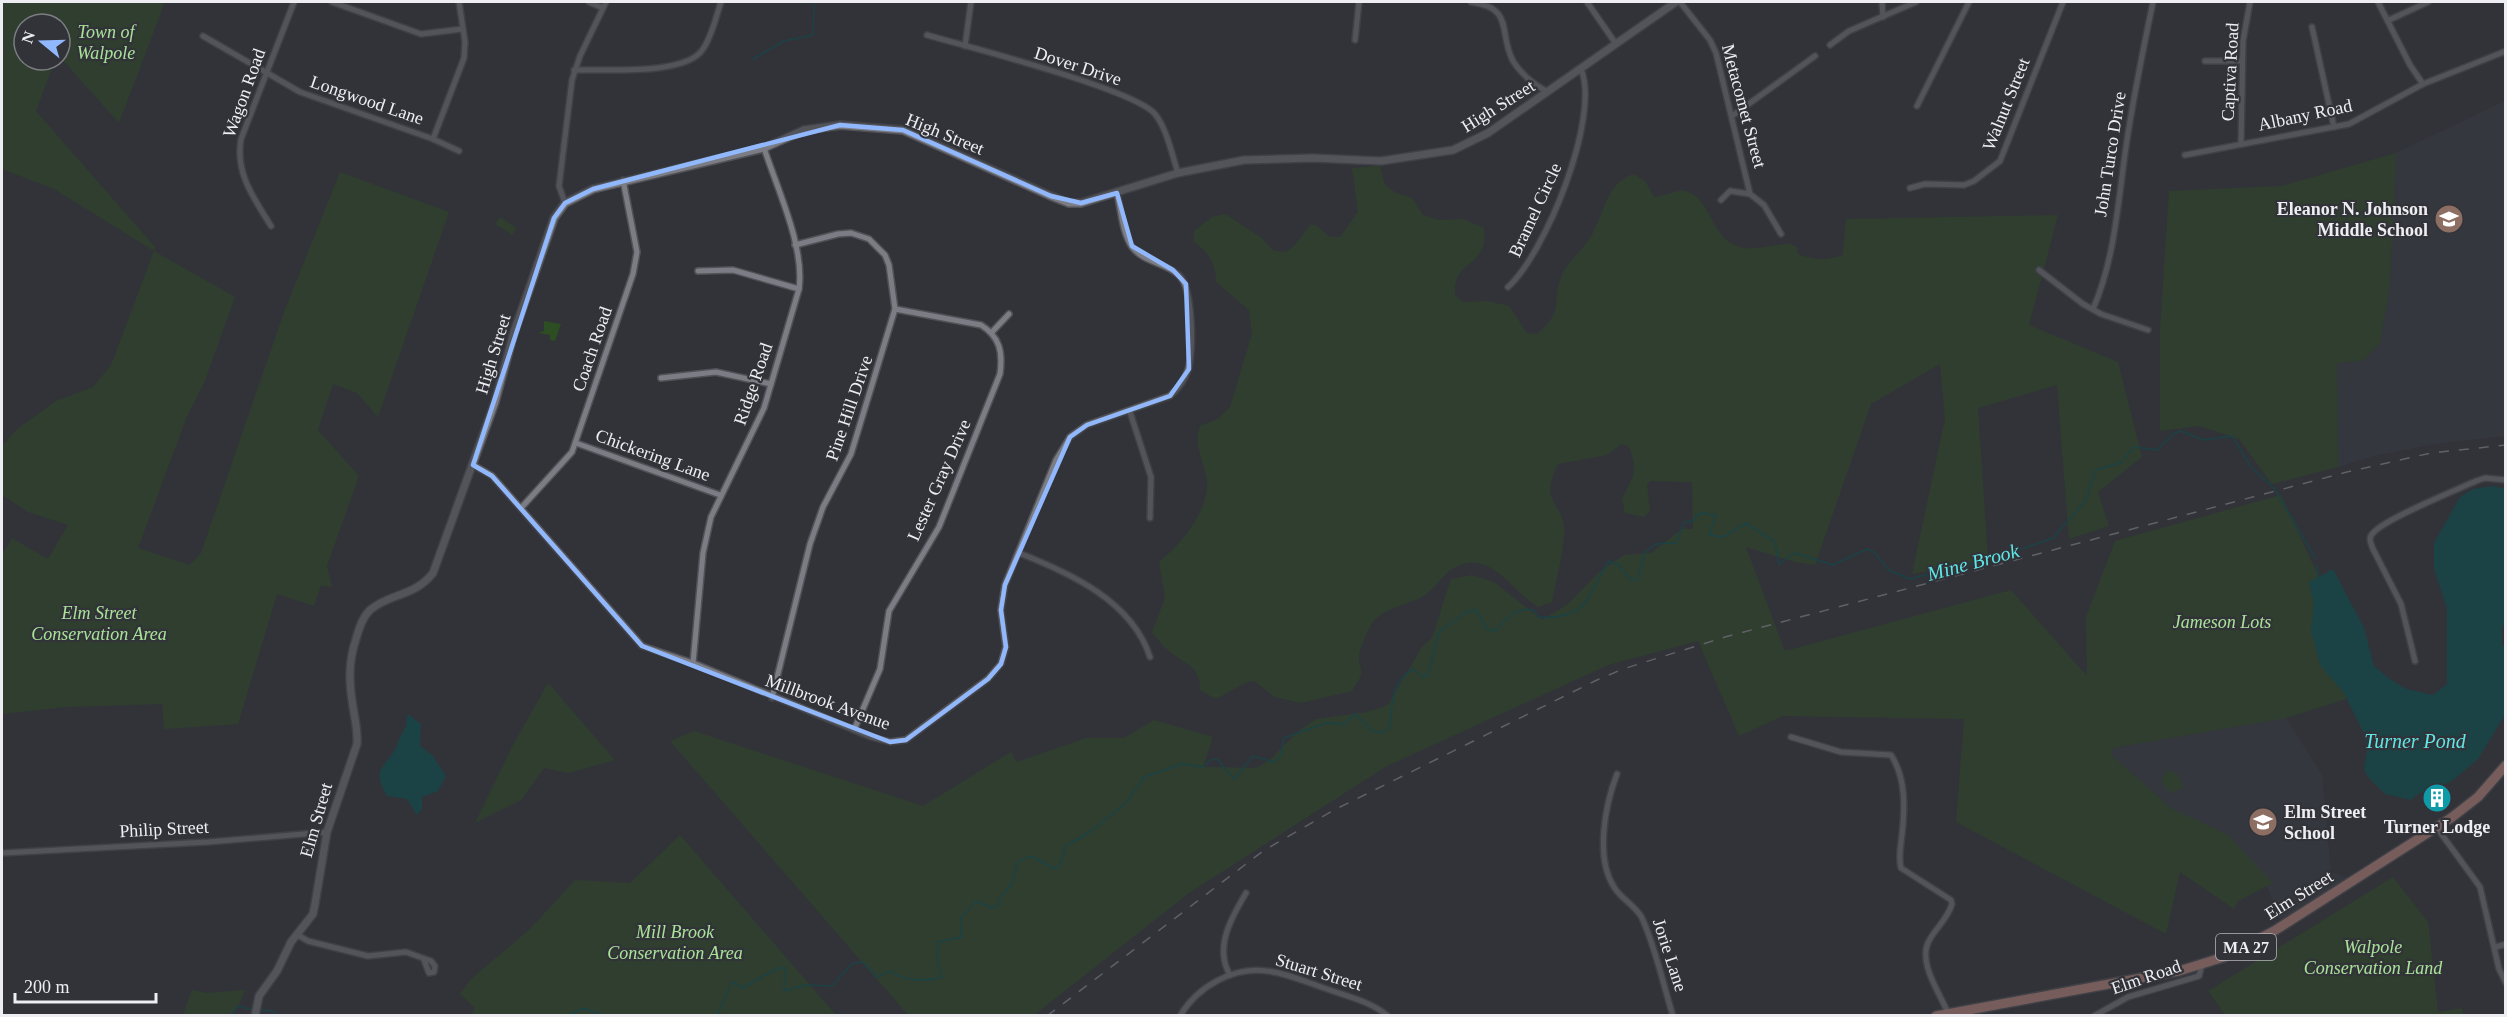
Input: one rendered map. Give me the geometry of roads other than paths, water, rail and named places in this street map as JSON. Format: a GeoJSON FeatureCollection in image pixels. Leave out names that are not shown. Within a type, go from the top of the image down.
{"type":"FeatureCollection","features":[{"type":"Feature","properties":{"kind":"main road","name":"Elm Street"},"geometry":{"type":"LineString","coordinates":[[1936,1016],[1975,1012],[2202,965],[2249,946],[2437,828],[2478,796],[2505,765]]}},
{"type":"Feature","properties":{"kind":"street","name":"Wagon Road"},"geometry":{"type":"LineString","coordinates":[[271,226],[246,185],[239,151],[241,140],[294,2]]}},
{"type":"Feature","properties":{"kind":"street"},"geometry":{"type":"LineString","coordinates":[[332,2],[420,34],[462,29]]}},
{"type":"Feature","properties":{"kind":"street"},"geometry":{"type":"LineString","coordinates":[[433,139],[464,58],[465,42],[459,2]]}},
{"type":"Feature","properties":{"kind":"street"},"geometry":{"type":"LineString","coordinates":[[589,2],[603,8]]}},
{"type":"Feature","properties":{"kind":"street"},"geometry":{"type":"LineString","coordinates":[[565,203],[559,186],[574,69],[606,2]]}},
{"type":"Feature","properties":{"kind":"street"},"geometry":{"type":"LineString","coordinates":[[574,69],[661,67],[687,62],[703,50],[721,2]]}},
{"type":"Feature","properties":{"kind":"street"},"geometry":{"type":"LineString","coordinates":[[965,46],[971,2]]}},
{"type":"Feature","properties":{"kind":"street"},"geometry":{"type":"LineString","coordinates":[[1355,40],[1359,2]]}},
{"type":"Feature","properties":{"kind":"street"},"geometry":{"type":"LineString","coordinates":[[1471,2],[1490,7],[1502,17],[1514,62],[1535,85],[1548,92]]}},
{"type":"Feature","properties":{"kind":"street"},"geometry":{"type":"LineString","coordinates":[[1587,2],[1616,44]]}},
{"type":"Feature","properties":{"kind":"street","name":"High Street"},"geometry":{"type":"LineString","coordinates":[[362,621],[370,610],[412,591],[433,573],[473,465],[554,218],[565,203],[593,189],[764,148],[804,130],[840,125],[877,127],[914,134],[1069,203],[1082,203],[1178,173],[1244,160],[1313,158],[1381,161],[1453,150],[1488,134],[1678,2]]}},
{"type":"Feature","properties":{"kind":"street","name":"Metacomet Street"},"geometry":{"type":"LineString","coordinates":[[1678,2],[1710,40],[1732,116],[1750,194]]}},
{"type":"Feature","properties":{"kind":"street"},"geometry":{"type":"LineString","coordinates":[[1882,2],[1883,17]]}},
{"type":"Feature","properties":{"kind":"street"},"geometry":{"type":"LineString","coordinates":[[1830,45],[1849,31],[1916,2]]}},
{"type":"Feature","properties":{"kind":"street"},"geometry":{"type":"LineString","coordinates":[[1917,106],[1969,2]]}},
{"type":"Feature","properties":{"kind":"street","name":"Walnut Street"},"geometry":{"type":"LineString","coordinates":[[1910,188],[1925,184],[1964,185],[1974,181],[2000,161],[2063,2]]}},
{"type":"Feature","properties":{"kind":"street","name":"John Turco Drive"},"geometry":{"type":"LineString","coordinates":[[2093,309],[2103,285],[2108,260],[2132,108],[2153,2]]}},
{"type":"Feature","properties":{"kind":"street","name":"Captiva Road"},"geometry":{"type":"LineString","coordinates":[[2241,144],[2242,61],[2250,2]]}},
{"type":"Feature","properties":{"kind":"street"},"geometry":{"type":"LineString","coordinates":[[2378,2],[2410,65],[2423,84]]}},
{"type":"Feature","properties":{"kind":"street"},"geometry":{"type":"LineString","coordinates":[[2389,20],[2428,2]]}},
{"type":"Feature","properties":{"kind":"street"},"geometry":{"type":"LineString","coordinates":[[2312,27],[2334,128]]}},
{"type":"Feature","properties":{"kind":"street","name":"Dover Drive"},"geometry":{"type":"LineString","coordinates":[[927,35],[1142,103],[1156,115],[1178,173]]}},
{"type":"Feature","properties":{"kind":"street","name":"Longwood Lane"},"geometry":{"type":"LineString","coordinates":[[203,36],[266,75],[300,92],[433,139],[459,151]]}},
{"type":"Feature","properties":{"kind":"street","name":"Albany Road"},"geometry":{"type":"LineString","coordinates":[[2185,154],[2334,128],[2375,112],[2423,84],[2505,51]]}},
{"type":"Feature","properties":{"kind":"street"},"geometry":{"type":"LineString","coordinates":[[1732,116],[1815,56]]}},
{"type":"Feature","properties":{"kind":"street"},"geometry":{"type":"LineString","coordinates":[[2205,61],[2242,61]]}},
{"type":"Feature","properties":{"kind":"street","name":"Bramel Circle"},"geometry":{"type":"LineString","coordinates":[[1508,287],[1530,261],[1572,170],[1583,114],[1585,77],[1581,69]]}},
{"type":"Feature","properties":{"kind":"street","name":"Ridge Road"},"geometry":{"type":"LineString","coordinates":[[693,663],[704,544],[711,517],[764,408],[799,290],[801,274],[795,245],[764,148]]}},
{"type":"Feature","properties":{"kind":"street","name":"Coach Road"},"geometry":{"type":"LineString","coordinates":[[521,508],[565,462],[576,443],[636,263],[632,220],[623,180]]}},
{"type":"Feature","properties":{"kind":"street","name":"Metacomet Street"},"geometry":{"type":"LineString","coordinates":[[1721,200],[1730,191],[1750,194],[1764,205],[1781,234]]}},
{"type":"Feature","properties":{"kind":"street","name":"Millbrook Avenue"},"geometry":{"type":"LineString","coordinates":[[473,465],[492,476],[642,646],[693,663],[772,698],[855,730],[890,742],[906,740],[996,672],[1006,647],[1002,598],[1056,460],[1070,437],[1087,425],[1130,412],[1170,396],[1184,379],[1190,358],[1189,296],[1181,276],[1139,254],[1132,246],[1126,234],[1117,193]]}},
{"type":"Feature","properties":{"kind":"street","name":"Pine Hill Drive"},"geometry":{"type":"LineString","coordinates":[[772,698],[810,544],[824,507],[851,454],[895,309],[889,265],[885,255],[869,239],[851,233],[838,234],[795,245]]}},
{"type":"Feature","properties":{"kind":"street"},"geometry":{"type":"LineString","coordinates":[[698,271],[734,270],[799,290]]}},
{"type":"Feature","properties":{"kind":"street"},"geometry":{"type":"LineString","coordinates":[[2039,270],[2093,309],[2148,330]]}},
{"type":"Feature","properties":{"kind":"street"},"geometry":{"type":"LineString","coordinates":[[895,309],[970,322],[981,325],[992,332],[1009,314]]}},
{"type":"Feature","properties":{"kind":"street","name":"Lester Gray Drive"},"geometry":{"type":"LineString","coordinates":[[855,730],[880,669],[889,611],[939,526],[1000,374],[1001,348],[992,332]]}},
{"type":"Feature","properties":{"kind":"street"},"geometry":{"type":"LineString","coordinates":[[661,378],[716,372],[771,384]]}},
{"type":"Feature","properties":{"kind":"street"},"geometry":{"type":"LineString","coordinates":[[1130,412],[1150,477],[1150,518]]}},
{"type":"Feature","properties":{"kind":"street","name":"Chickering Lane"},"geometry":{"type":"LineString","coordinates":[[576,443],[720,495]]}},
{"type":"Feature","properties":{"kind":"street"},"geometry":{"type":"LineString","coordinates":[[2415,661],[2401,603],[2370,540],[2372,533],[2388,522],[2475,481],[2486,478],[2505,480]]}},
{"type":"Feature","properties":{"kind":"street"},"geometry":{"type":"LineString","coordinates":[[1019,553],[1074,576],[1091,587],[1135,627],[1150,657]]}},
{"type":"Feature","properties":{"kind":"street","name":"Elm Street"},"geometry":{"type":"LineString","coordinates":[[255,1016],[259,996],[277,972],[296,934],[313,914],[327,832],[357,744],[358,734],[348,674],[351,652],[362,621]]}},
{"type":"Feature","properties":{"kind":"street"},"geometry":{"type":"LineString","coordinates":[[1791,737],[1841,752],[1891,755],[1900,776],[1904,802],[1899,855],[1901,868],[1951,900],[1952,903],[1927,944],[1925,957],[1931,976],[1956,1014]]}},
{"type":"Feature","properties":{"kind":"street","name":"Jorie Lane"},"geometry":{"type":"LineString","coordinates":[[1617,774],[1611,792],[1606,829],[1604,853],[1607,876],[1615,889],[1643,920],[1673,1016]]}},
{"type":"Feature","properties":{"kind":"street"},"geometry":{"type":"LineString","coordinates":[[2437,828],[2480,887],[2496,947],[2499,969],[2505,982]]}},
{"type":"Feature","properties":{"kind":"street","name":"Philip Street"},"geometry":{"type":"LineString","coordinates":[[2,853],[208,842],[327,832]]}},
{"type":"Feature","properties":{"kind":"street"},"geometry":{"type":"LineString","coordinates":[[1230,975],[1222,961],[1223,946],[1232,919],[1246,893]]}},
{"type":"Feature","properties":{"kind":"street"},"geometry":{"type":"LineString","coordinates":[[296,934],[308,941],[368,956],[406,952],[423,960]]}},
{"type":"Feature","properties":{"kind":"street"},"geometry":{"type":"LineString","coordinates":[[2496,947],[2505,944]]}},
{"type":"Feature","properties":{"kind":"street","name":"Elm Road"},"geometry":{"type":"LineString","coordinates":[[2094,1016],[2128,996],[2199,976],[2202,965]]}},
{"type":"Feature","properties":{"kind":"street","name":"Stuart Street"},"geometry":{"type":"LineString","coordinates":[[1180,1016],[1187,1004],[1201,992],[1230,975],[1256,970],[1278,973],[1377,1006],[1388,1016]]}},
{"type":"Feature","properties":{"kind":"water","name":"Turner Pond"},"geometry":{"type":"Polygon","coordinates":[[[2493,486],[2505,489],[2506,621],[2502,628],[2502,645],[2506,648],[2505,715],[2478,759],[2452,781],[2418,794],[2411,800],[2385,794],[2367,776],[2364,768],[2367,751],[2364,734],[2344,693],[2320,665],[2311,631],[2314,605],[2309,582],[2333,569],[2364,628],[2374,666],[2407,689],[2433,695],[2447,684],[2447,608],[2434,569],[2434,543],[2460,497],[2473,489],[2493,486]]]}},
{"type":"Feature","properties":{"kind":"water"},"geometry":{"type":"Polygon","coordinates":[[[408,714],[421,724],[420,746],[433,756],[446,776],[438,791],[422,797],[422,809],[417,815],[407,799],[387,796],[380,778],[382,767],[394,752],[405,728],[408,714]]]}},
{"type":"Feature","properties":{"kind":"waterway"},"geometry":{"type":"LineString","coordinates":[[753,59],[784,41],[813,35],[814,2]]}},
{"type":"Feature","properties":{"kind":"waterway","name":"Mine Brook"},"geometry":{"type":"LineString","coordinates":[[717,1016],[732,982],[742,988],[778,968],[785,968],[784,991],[805,985],[832,986],[853,963],[863,962],[878,977],[890,971],[915,980],[942,977],[937,959],[938,942],[962,937],[960,919],[976,901],[992,908],[998,905],[1001,896],[1011,885],[1017,864],[1031,856],[1053,868],[1059,867],[1066,846],[1091,831],[1127,802],[1144,777],[1182,764],[1203,767],[1211,760],[1217,759],[1234,779],[1253,756],[1274,762],[1280,757],[1284,738],[1326,723],[1345,724],[1355,714],[1373,731],[1382,733],[1390,727],[1394,694],[1400,680],[1413,669],[1423,677],[1428,675],[1439,632],[1468,611],[1476,610],[1487,629],[1495,631],[1512,614],[1522,610],[1534,610],[1538,617],[1567,615],[1584,604],[1609,561],[1619,565],[1631,580],[1637,580],[1645,552],[1656,544],[1676,543],[1684,523],[1694,520],[1700,513],[1716,515],[1709,535],[1723,537],[1746,523],[1775,542],[1779,564],[1795,553],[1833,565],[1867,549],[1874,552],[1889,570],[1909,579],[1993,559],[2053,538],[2085,501],[2096,470],[2120,463],[2134,447],[2157,450],[2173,434],[2181,431],[2204,440],[2232,436],[2251,467],[2274,488],[2315,558]]}},
{"type":"Feature","properties":{"kind":"waterway","name":"Mine Brook"},"geometry":{"type":"LineString","coordinates":[[2316,565],[2318,576]]}},
{"type":"Feature","properties":{"kind":"waterway","name":"Mine Brook"},"geometry":{"type":"LineString","coordinates":[[231,1016],[238,1006],[253,1010]]}},
{"type":"Feature","properties":{"kind":"waterway","name":"Mine Brook"},"geometry":{"type":"LineString","coordinates":[[567,1016],[584,1008],[604,1016]]}},
{"type":"Feature","properties":{"kind":"waterway","name":"Mine Brook"},"geometry":{"type":"LineString","coordinates":[[260,1010],[272,1011],[277,1016]]}},
{"type":"Feature","properties":{"kind":"railway"},"geometry":{"type":"LineString","coordinates":[[1047,1016],[1263,851],[1334,810],[1623,669],[1725,637],[2347,472],[2431,453],[2506,445]]}},
{"type":"Feature","properties":{"kind":"place","name":"Eleanor N. Johnson Middle School"},"geometry":{"type":"Point","coordinates":[2449,219]}},
{"type":"Feature","properties":{"kind":"place","name":"Turner Lodge"},"geometry":{"type":"Point","coordinates":[2437,798]}},
{"type":"Feature","properties":{"kind":"place","name":"Elm Street School"},"geometry":{"type":"Point","coordinates":[2263,822]}},
{"type":"Feature","properties":{"kind":"park label","name":"Town of Walpole"},"geometry":{"type":"Point","coordinates":[106,42]}},
{"type":"Feature","properties":{"kind":"park label","name":"Jameson Lots"},"geometry":{"type":"Point","coordinates":[2222,622]}},
{"type":"Feature","properties":{"kind":"park label","name":"Elm Street Conservation Area"},"geometry":{"type":"Point","coordinates":[99,623]}},
{"type":"Feature","properties":{"kind":"park label","name":"Mill Brook Conservation Area"},"geometry":{"type":"Point","coordinates":[675,942]}},
{"type":"Feature","properties":{"kind":"park label","name":"Walpole Conservation Land"},"geometry":{"type":"Point","coordinates":[2373,957]}}]}
